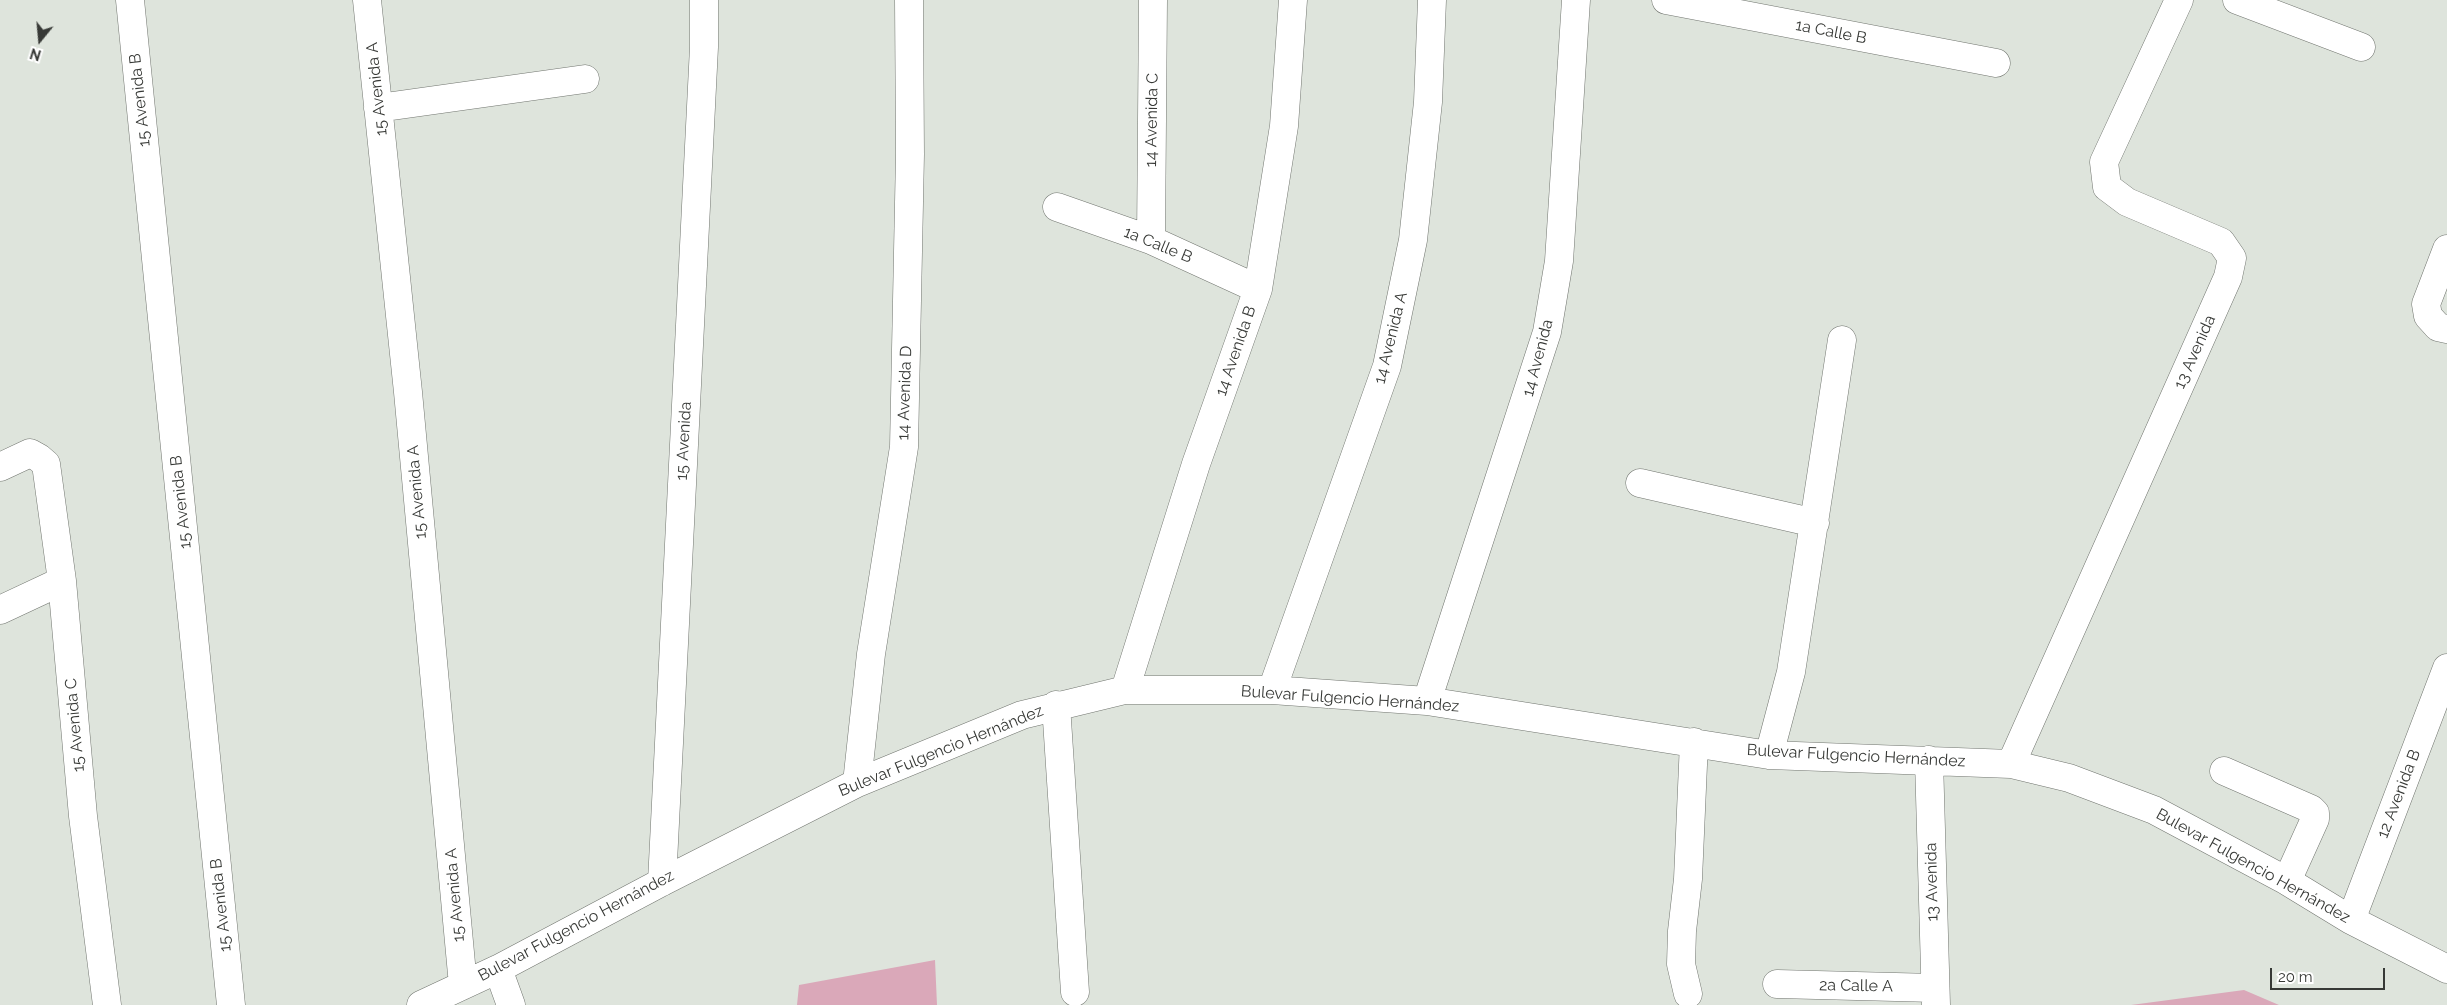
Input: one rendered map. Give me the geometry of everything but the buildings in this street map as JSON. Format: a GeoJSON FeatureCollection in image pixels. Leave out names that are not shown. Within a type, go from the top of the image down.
{"type":"FeatureCollection","features":[{"type":"Feature","properties":{"kind":"street","name":"15 Avenida B"},"geometry":{"type":"LineString","coordinates":[[130,0],[231,1005]]}},
{"type":"Feature","properties":{"kind":"street","name":"15 Avenida A"},"geometry":{"type":"LineString","coordinates":[[367,0],[408,392],[463,985]]}},
{"type":"Feature","properties":{"kind":"street","name":"15 Avenida"},"geometry":{"type":"LineString","coordinates":[[662,882],[704,47],[704,0]]}},
{"type":"Feature","properties":{"kind":"street","name":"14 Avenida D"},"geometry":{"type":"LineString","coordinates":[[856,783],[871,654],[904,446],[910,154],[909,0]]}},
{"type":"Feature","properties":{"kind":"street","name":"14 Avenida C"},"geometry":{"type":"LineString","coordinates":[[1151,240],[1153,0]]}},
{"type":"Feature","properties":{"kind":"street","name":"14 Avenida B"},"geometry":{"type":"LineString","coordinates":[[1125,690],[1196,464],[1258,289],[1284,126],[1293,0]]}},
{"type":"Feature","properties":{"kind":"street","name":"14 Avenida A"},"geometry":{"type":"LineString","coordinates":[[1272,690],[1387,366],[1413,240],[1428,102],[1432,0]]}},
{"type":"Feature","properties":{"kind":"street","name":"14 Avenida"},"geometry":{"type":"LineString","coordinates":[[1427,701],[1547,332],[1558,261],[1576,0]]}},
{"type":"Feature","properties":{"kind":"street","name":"1a Calle B"},"geometry":{"type":"LineString","coordinates":[[1666,0],[1996,64]]}},
{"type":"Feature","properties":{"kind":"street","name":"13 Avenida"},"geometry":{"type":"LineString","coordinates":[[2011,764],[2228,277],[2232,258],[2221,242],[2127,202],[2107,187],[2104,162],[2179,0]]}},
{"type":"Feature","properties":{"kind":"street"},"geometry":{"type":"LineString","coordinates":[[2237,0],[2361,47]]}},
{"type":"Feature","properties":{"kind":"street"},"geometry":{"type":"LineString","coordinates":[[378,108],[585,79]]}},
{"type":"Feature","properties":{"kind":"street","name":"1a Calle B"},"geometry":{"type":"LineString","coordinates":[[1057,207],[1151,240],[1258,289]]}},
{"type":"Feature","properties":{"kind":"street"},"geometry":{"type":"LineString","coordinates":[[2447,249],[2426,304],[2428,316],[2438,327],[2447,329]]}},
{"type":"Feature","properties":{"kind":"street"},"geometry":{"type":"LineString","coordinates":[[1769,754],[1791,672],[1842,340]]}},
{"type":"Feature","properties":{"kind":"street","name":"15 Avenida C"},"geometry":{"type":"LineString","coordinates":[[0,467],[30,453],[40,458],[46,464],[62,581],[83,816],[107,1005]]}},
{"type":"Feature","properties":{"kind":"street"},"geometry":{"type":"LineString","coordinates":[[1640,483],[1815,522]]}},
{"type":"Feature","properties":{"kind":"street"},"geometry":{"type":"LineString","coordinates":[[0,610],[62,581]]}},
{"type":"Feature","properties":{"kind":"street","name":"12 Avenida B"},"geometry":{"type":"LineString","coordinates":[[2351,920],[2447,668]]}},
{"type":"Feature","properties":{"kind":"street","name":"Bulevar Fulgencio Hernández"},"geometry":{"type":"LineString","coordinates":[[421,1005],[498,969],[662,882],[856,783],[1022,715],[1056,705],[1125,690],[1272,690],[1427,701],[1769,754],[1858,760],[1929,760],[2011,764],[2069,778],[2154,810],[2287,881],[2351,920],[2447,969]]}},
{"type":"Feature","properties":{"kind":"street"},"geometry":{"type":"LineString","coordinates":[[1056,705],[1075,992]]}},
{"type":"Feature","properties":{"kind":"street"},"geometry":{"type":"LineString","coordinates":[[1688,994],[1681,964],[1682,931],[1688,879],[1694,742]]}},
{"type":"Feature","properties":{"kind":"street","name":"13 Avenida"},"geometry":{"type":"LineString","coordinates":[[1929,760],[1935,996]]}},
{"type":"Feature","properties":{"kind":"street"},"geometry":{"type":"LineString","coordinates":[[2224,771],[2311,809],[2315,813],[2315,819],[2287,881]]}},
{"type":"Feature","properties":{"kind":"street"},"geometry":{"type":"LineString","coordinates":[[498,969],[511,1005]]}},
{"type":"Feature","properties":{"kind":"street","name":"2a Calle A"},"geometry":{"type":"LineString","coordinates":[[1777,984],[1935,996]]}},
{"type":"Feature","properties":{"kind":"shaded area"},"geometry":{"type":"Polygon","coordinates":[[[935,960],[937,1005],[797,1005],[799,985],[935,960]]]}},
{"type":"Feature","properties":{"kind":"shaded area"},"geometry":{"type":"Polygon","coordinates":[[[2244,990],[2279,1005],[2131,1005],[2244,990]]]}}]}
